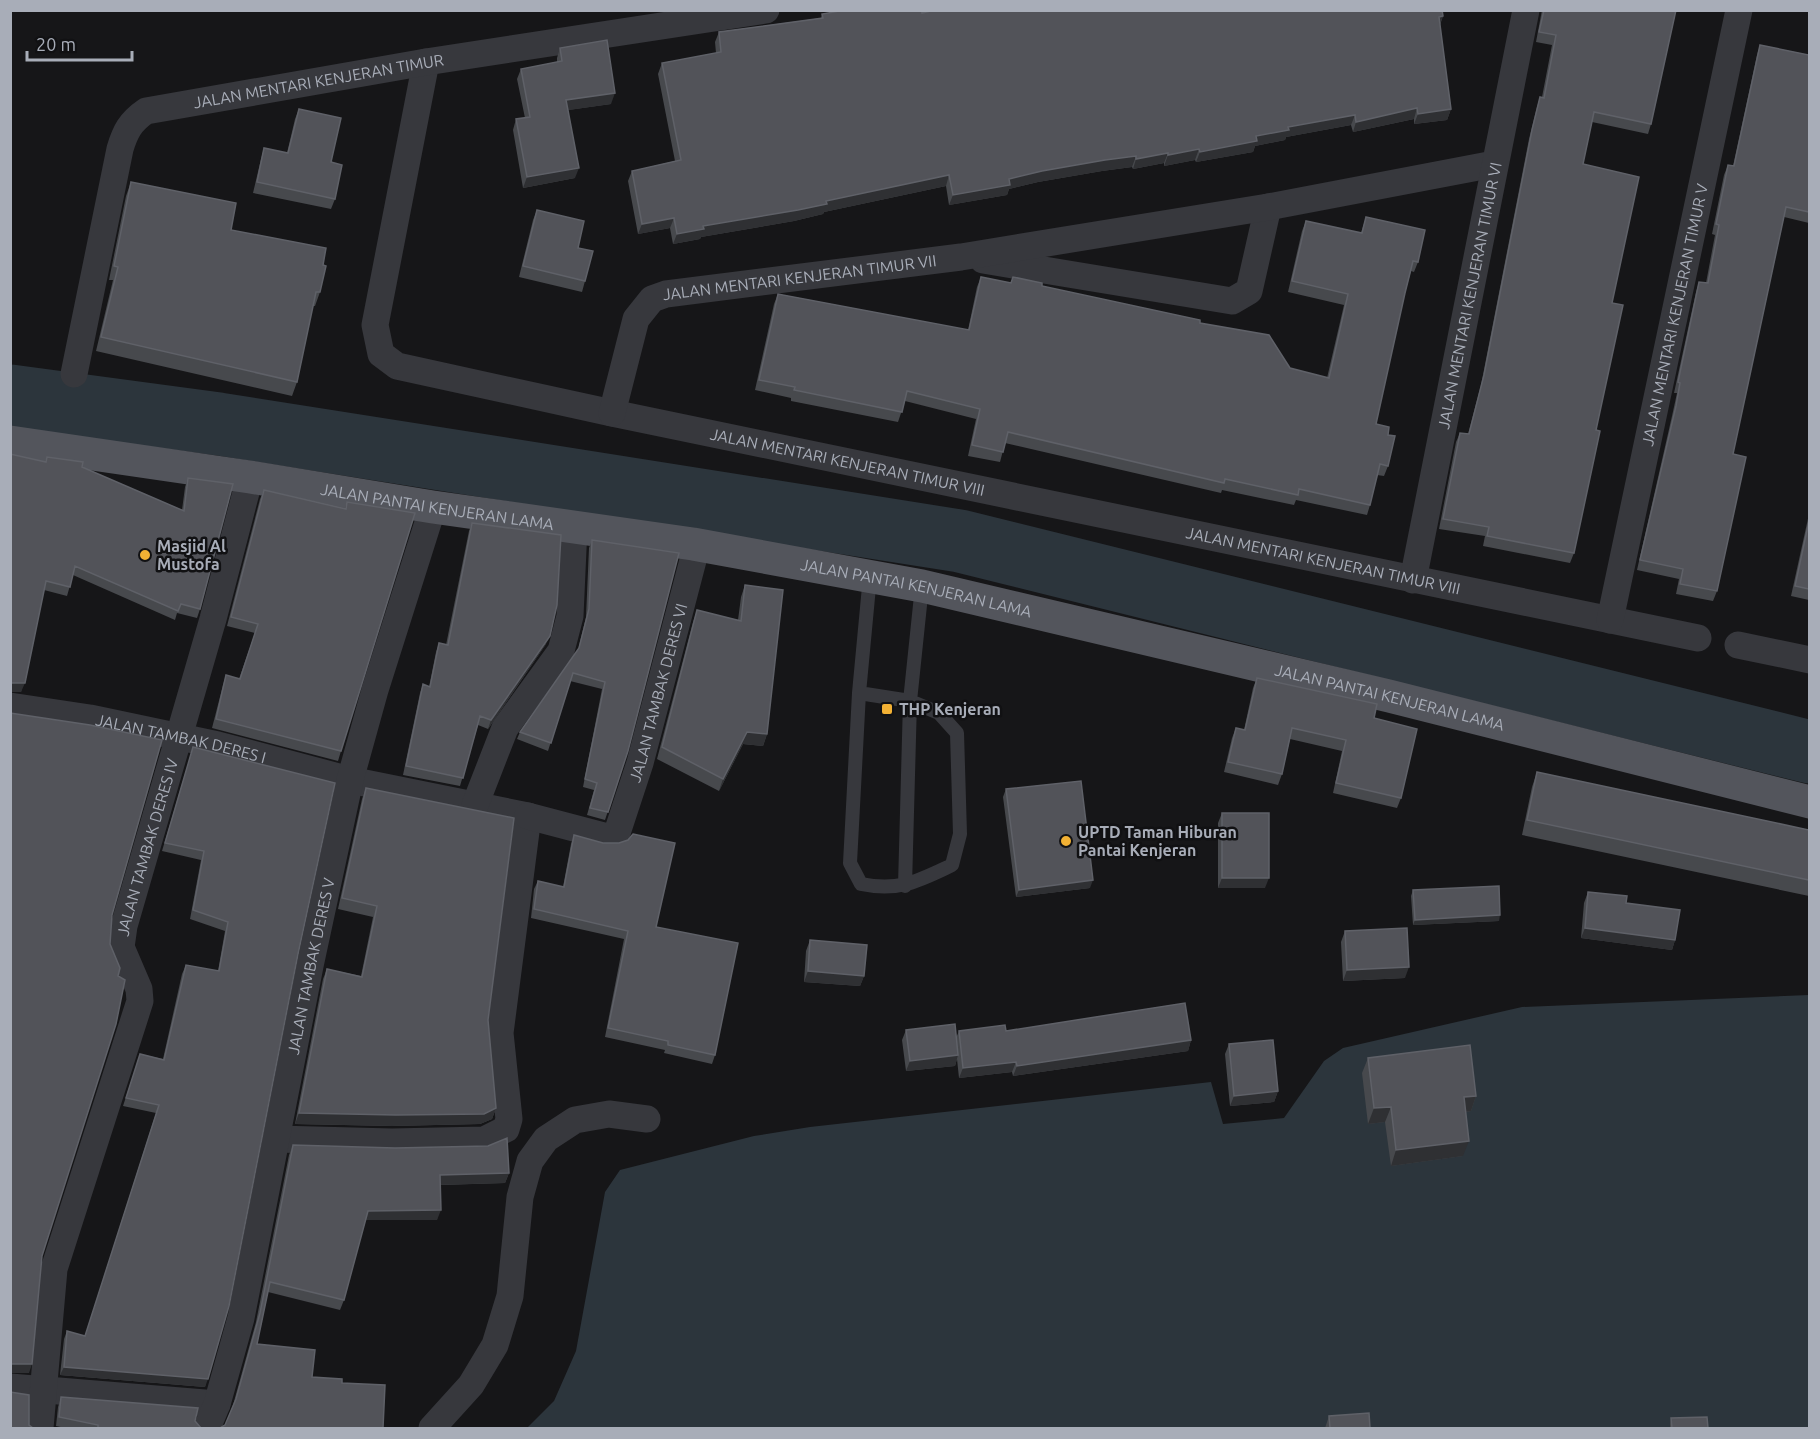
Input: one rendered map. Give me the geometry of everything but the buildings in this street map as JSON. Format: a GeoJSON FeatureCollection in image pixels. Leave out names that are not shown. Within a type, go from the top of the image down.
{"type":"FeatureCollection","features":[{"type":"Feature","properties":{"kind":"main road","name":"JALAN PANTAI KENJERAN LAMA"},"geometry":{"type":"LineString","coordinates":[[10,442],[697,545],[922,586],[1389,696],[1809,802]]}},
{"type":"Feature","properties":{"kind":"street","name":"JALAN MENTARI KENJERAN TIMUR"},"geometry":{"type":"LineString","coordinates":[[74,374],[125,131],[134,119],[146,111],[426,62],[766,10]]}},
{"type":"Feature","properties":{"kind":"street","name":"JALAN MENTARI KENJERAN TIMUR VI"},"geometry":{"type":"LineString","coordinates":[[1413,580],[1526,10]]}},
{"type":"Feature","properties":{"kind":"street","name":"JALAN MENTARI KENJERAN TIMUR V"},"geometry":{"type":"LineString","coordinates":[[1610,620],[1739,10]]}},
{"type":"Feature","properties":{"kind":"street","name":"JALAN MENTARI KENJERAN TIMUR VIII"},"geometry":{"type":"LineString","coordinates":[[426,62],[375,326],[381,354],[397,366],[612,413],[1698,638]]}},
{"type":"Feature","properties":{"kind":"street","name":"JALAN MENTARI KENJERAN TIMUR VII"},"geometry":{"type":"LineString","coordinates":[[612,413],[636,319],[652,299],[666,294],[962,257],[1268,207],[1494,164]]}},
{"type":"Feature","properties":{"kind":"street","name":"JALAN MENTARI KENJERAN TIMUR VII"},"geometry":{"type":"LineString","coordinates":[[962,257],[1232,301],[1249,291],[1268,207]]}},
{"type":"Feature","properties":{"kind":"street","name":"JALAN TAMBAK DERES IV"},"geometry":{"type":"LineString","coordinates":[[39,1428],[54,1269],[140,1001],[139,989],[121,947],[133,892],[250,477]]}},
{"type":"Feature","properties":{"kind":"street","name":"JALAN TAMBAK DERES V"},"geometry":{"type":"LineString","coordinates":[[207,1428],[217,1404],[241,1318],[350,780],[375,690],[433,507]]}},
{"type":"Feature","properties":{"kind":"street"},"geometry":{"type":"LineString","coordinates":[[476,805],[505,728],[561,651],[570,616],[574,527]]}},
{"type":"Feature","properties":{"kind":"street","name":"JALAN TAMBAK DERES VI"},"geometry":{"type":"LineString","coordinates":[[612,837],[621,827],[640,763],[697,545]]}},
{"type":"Feature","properties":{"kind":"street"},"geometry":{"type":"LineString","coordinates":[[1738,645],[1809,660]]}},
{"type":"Feature","properties":{"kind":"street","name":"JALAN TAMBAK DERES I"},"geometry":{"type":"LineString","coordinates":[[10,706],[90,718],[218,745],[288,766],[528,816],[612,837]]}},
{"type":"Feature","properties":{"kind":"street"},"geometry":{"type":"LineString","coordinates":[[276,1139],[392,1142],[484,1140],[506,1129],[509,1119],[500,1033],[528,816]]}},
{"type":"Feature","properties":{"kind":"street"},"geometry":{"type":"LineString","coordinates":[[432,1428],[471,1385],[495,1345],[510,1296],[520,1197],[530,1161],[546,1139],[575,1120],[609,1114],[647,1119]]}},
{"type":"Feature","properties":{"kind":"street"},"geometry":{"type":"LineString","coordinates":[[10,1387],[217,1404]]}},
{"type":"Feature","properties":{"kind":"lane"},"geometry":{"type":"LineString","coordinates":[[859,693],[910,701],[939,713],[957,733],[960,834],[952,865],[905,886],[879,888],[861,884],[850,863],[859,693],[870,576]]}},
{"type":"Feature","properties":{"kind":"lane"},"geometry":{"type":"LineString","coordinates":[[905,886],[910,701],[922,586]]}},
{"type":"Feature","properties":{"kind":"shaded area"},"geometry":{"type":"Polygon","coordinates":[[[1809,995],[1809,1428],[527,1428],[554,1401],[576,1351],[605,1192],[620,1170],[754,1136],[810,1127],[1211,1082],[1223,1124],[1284,1118],[1324,1061],[1343,1048],[1522,1007],[1809,995]]]}},
{"type":"Feature","properties":{"kind":"waterway"},"geometry":{"type":"LineString","coordinates":[[10,396],[219,424],[960,541],[1810,752]]}},
{"type":"Feature","properties":{"kind":"place","name":"Masjid Al Mustofa"},"geometry":{"type":"Point","coordinates":[145,555]}},
{"type":"Feature","properties":{"kind":"place","name":"THP Kenjeran"},"geometry":{"type":"Point","coordinates":[887,709]}},
{"type":"Feature","properties":{"kind":"place","name":"UPTD Taman Hiburan Pantai Kenjeran"},"geometry":{"type":"Point","coordinates":[1066,841]}}]}
